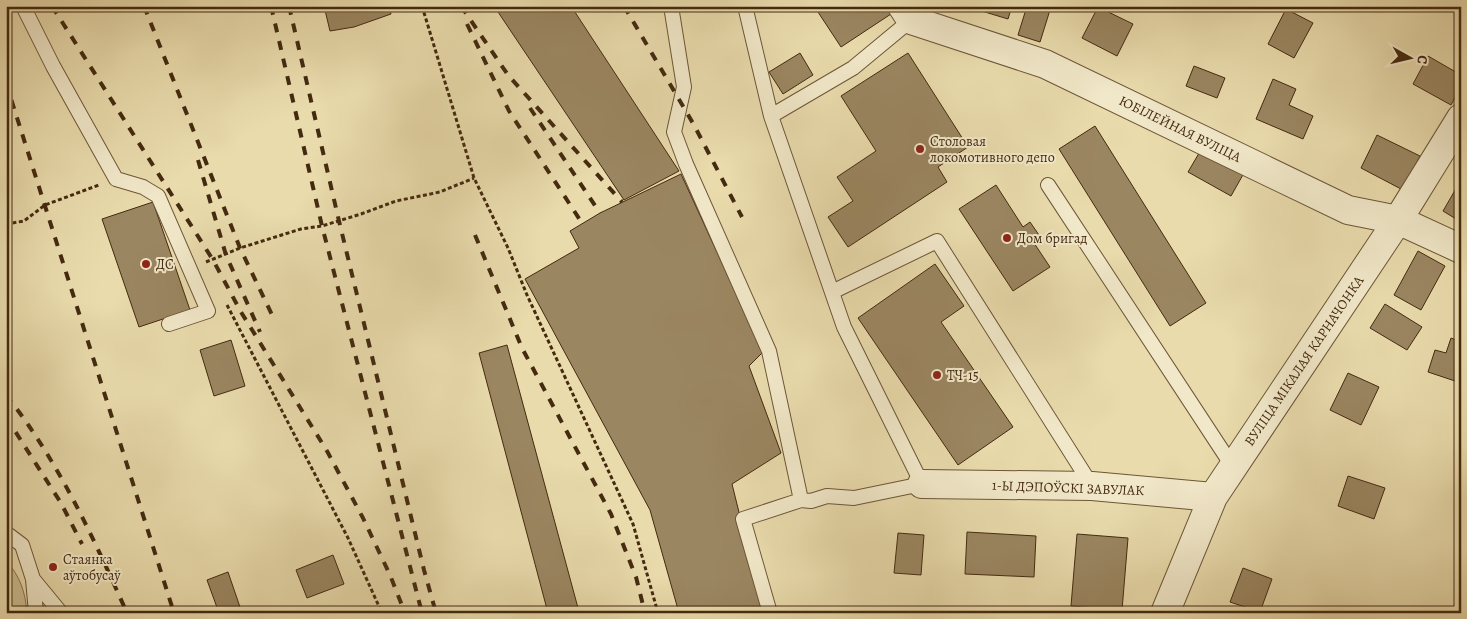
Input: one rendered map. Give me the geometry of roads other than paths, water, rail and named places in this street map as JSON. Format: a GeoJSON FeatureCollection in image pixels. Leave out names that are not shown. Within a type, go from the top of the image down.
{"type":"FeatureCollection","features":[{"type":"Feature","properties":{"kind":"street","name":"ЮБІЛЕЙНАЯ ВУЛІЦА"},"geometry":{"type":"LineString","coordinates":[[907,13],[1045,64],[1348,210],[1398,220],[1461,248]]}},
{"type":"Feature","properties":{"kind":"street","name":"ВУЛІЦА МІКАЛАЯ КАРНАЧОНКА"},"geometry":{"type":"LineString","coordinates":[[1165,613],[1214,497],[1398,220],[1461,118]]}},
{"type":"Feature","properties":{"kind":"street","name":"1-Ы ДЭПОЎСКІ ЗАВУЛАК"},"geometry":{"type":"LineString","coordinates":[[922,484],[1092,486],[1214,497]]}},
{"type":"Feature","properties":{"kind":"lane"},"geometry":{"type":"LineString","coordinates":[[23,6],[53,66],[116,179],[143,187],[158,196],[208,311],[169,324]]}},
{"type":"Feature","properties":{"kind":"lane"},"geometry":{"type":"LineString","coordinates":[[671,6],[684,87],[674,132],[686,164],[769,351],[801,500]]}},
{"type":"Feature","properties":{"kind":"lane"},"geometry":{"type":"LineString","coordinates":[[746,6],[771,116],[844,327],[922,484],[854,498],[826,496],[811,500],[801,500],[743,519],[770,613]]}},
{"type":"Feature","properties":{"kind":"lane"},"geometry":{"type":"LineString","coordinates":[[771,116],[853,68],[907,13]]}},
{"type":"Feature","properties":{"kind":"lane"},"geometry":{"type":"LineString","coordinates":[[1048,184],[1233,466]]}},
{"type":"Feature","properties":{"kind":"lane"},"geometry":{"type":"LineString","coordinates":[[832,292],[938,241],[1092,486]]}},
{"type":"Feature","properties":{"kind":"lane"},"geometry":{"type":"LineString","coordinates":[[6,534],[22,545],[33,579],[36,613]]}},
{"type":"Feature","properties":{"kind":"lane"},"geometry":{"type":"LineString","coordinates":[[33,579],[61,613]]}},
{"type":"Feature","properties":{"kind":"railway"},"geometry":{"type":"LineString","coordinates":[[52,6],[213,260],[241,312],[327,451],[363,518],[390,575],[405,613]]}},
{"type":"Feature","properties":{"kind":"railway"},"geometry":{"type":"LineString","coordinates":[[144,6],[240,248],[275,321]]}},
{"type":"Feature","properties":{"kind":"railway"},"geometry":{"type":"LineString","coordinates":[[271,6],[322,226],[422,613]]}},
{"type":"Feature","properties":{"kind":"railway"},"geometry":{"type":"LineString","coordinates":[[289,6],[339,221],[436,613]]}},
{"type":"Feature","properties":{"kind":"railway"},"geometry":{"type":"LineString","coordinates":[[461,6],[508,75],[622,202]]}},
{"type":"Feature","properties":{"kind":"railway"},"geometry":{"type":"LineString","coordinates":[[624,6],[694,125],[742,217]]}},
{"type":"Feature","properties":{"kind":"railway"},"geometry":{"type":"LineString","coordinates":[[467,24],[509,111],[582,223]]}},
{"type":"Feature","properties":{"kind":"railway"},"geometry":{"type":"LineString","coordinates":[[6,83],[174,613]]}},
{"type":"Feature","properties":{"kind":"railway"},"geometry":{"type":"LineString","coordinates":[[530,108],[600,213]]}},
{"type":"Feature","properties":{"kind":"railway"},"geometry":{"type":"LineString","coordinates":[[198,160],[226,255],[260,332]]}},
{"type":"Feature","properties":{"kind":"railway"},"geometry":{"type":"LineString","coordinates":[[475,235],[522,348],[611,514],[636,577],[645,613]]}},
{"type":"Feature","properties":{"kind":"railway"},"geometry":{"type":"LineString","coordinates":[[6,395],[42,446],[73,500],[127,613]]}},
{"type":"Feature","properties":{"kind":"railway"},"geometry":{"type":"LineString","coordinates":[[6,417],[61,503],[82,544]]}},
{"type":"Feature","properties":{"kind":"place","name":"Столовая локомотивного депо"},"geometry":{"type":"Point","coordinates":[920,149]}},
{"type":"Feature","properties":{"kind":"place","name":"Дом бригад"},"geometry":{"type":"Point","coordinates":[1007,238]}},
{"type":"Feature","properties":{"kind":"place","name":"ДС"},"geometry":{"type":"Point","coordinates":[146,264]}},
{"type":"Feature","properties":{"kind":"place","name":"ТЧ-15"},"geometry":{"type":"Point","coordinates":[937,375]}},
{"type":"Feature","properties":{"kind":"place","name":"Стаянка аўтобусаў"},"geometry":{"type":"Point","coordinates":[53,567]}}]}
